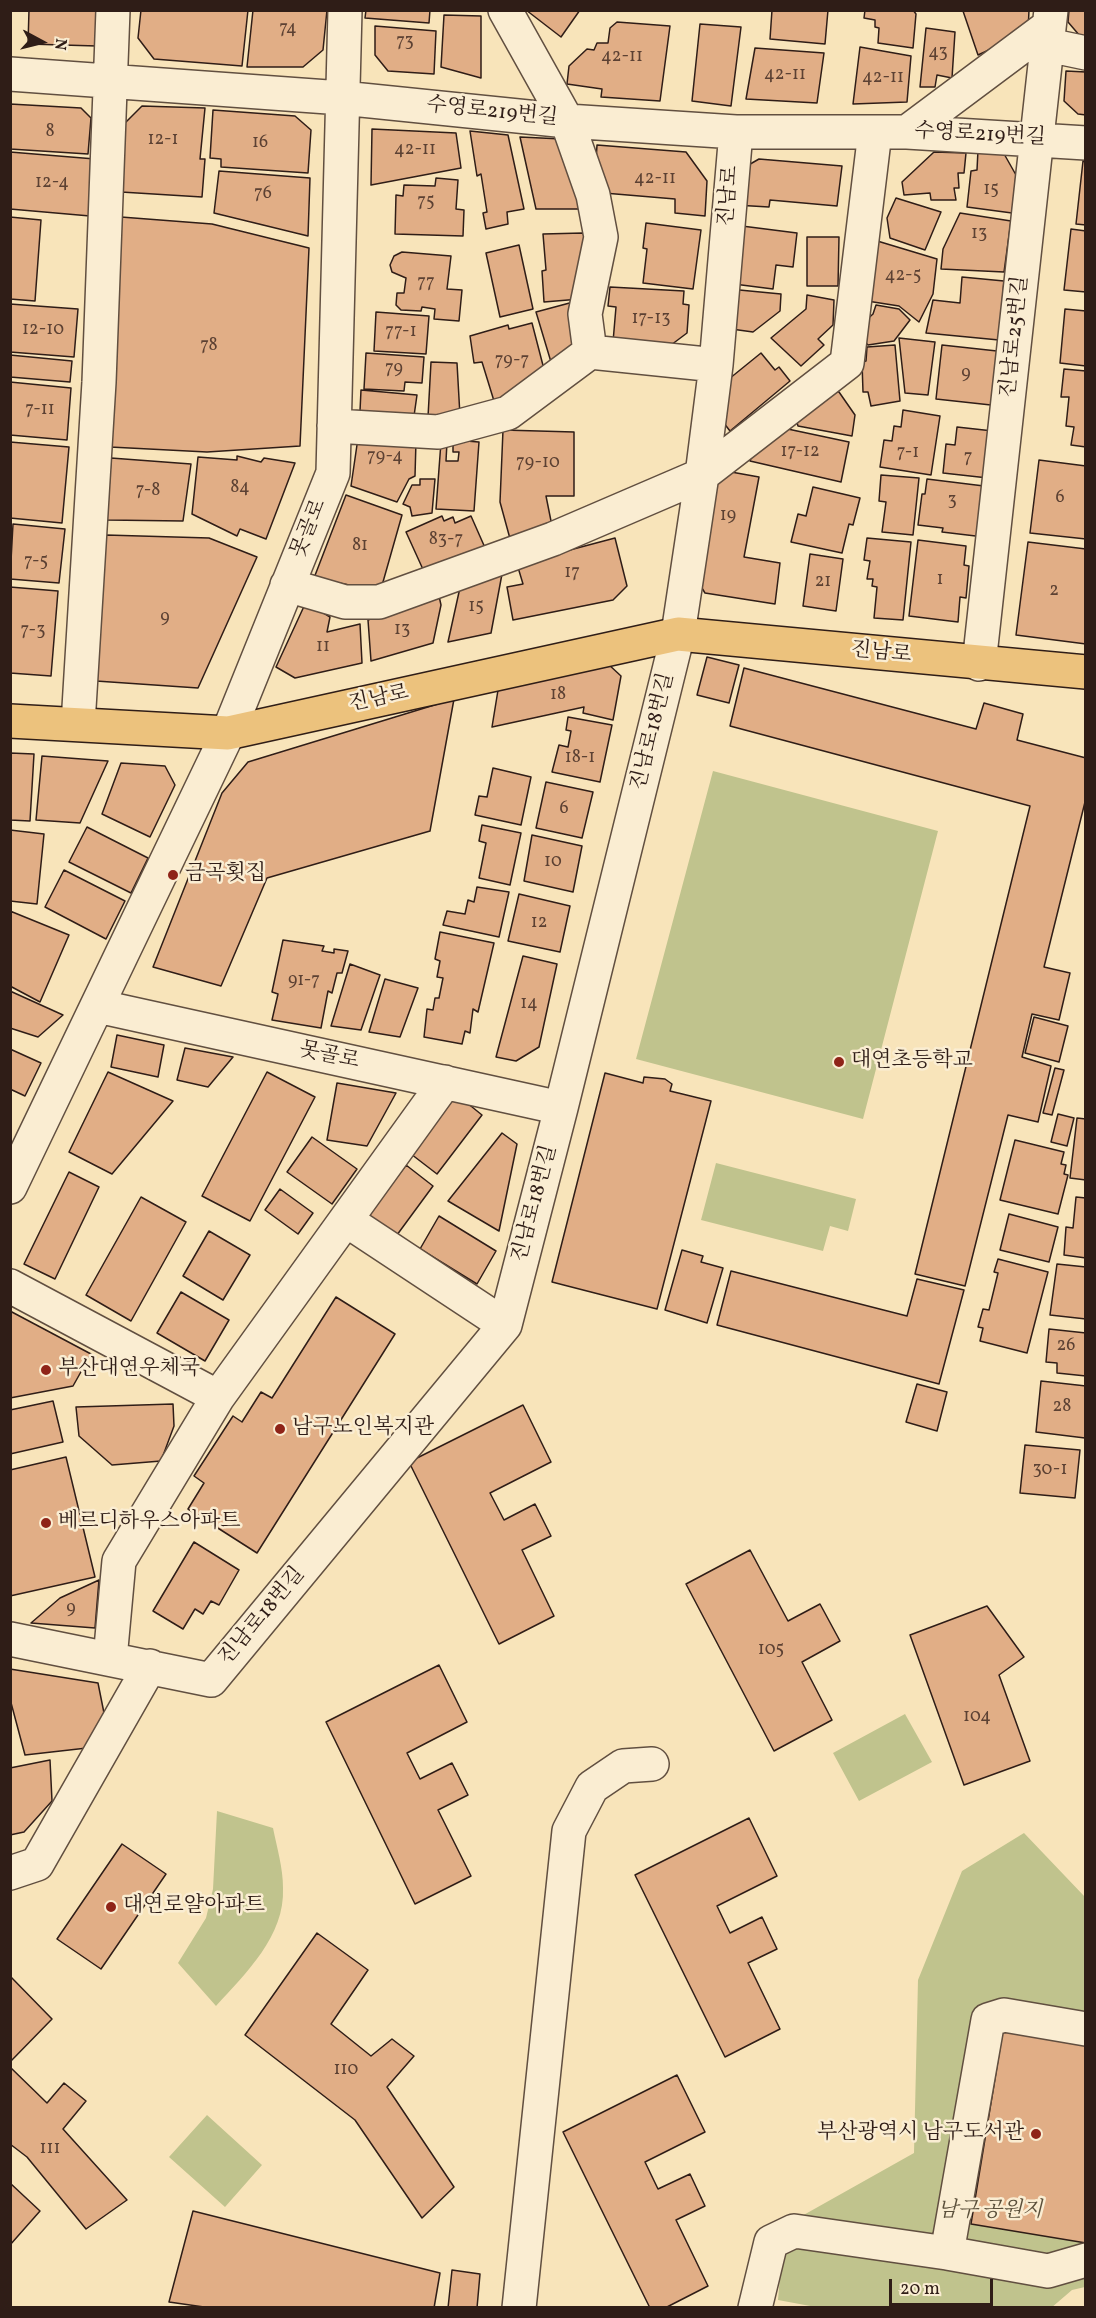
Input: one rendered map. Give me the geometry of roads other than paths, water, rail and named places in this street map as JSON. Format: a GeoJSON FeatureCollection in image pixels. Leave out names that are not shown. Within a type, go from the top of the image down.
{"type":"FeatureCollection","features":[{"type":"Feature","properties":{"kind":"main road","name":"진남로"},"geometry":{"type":"LineString","coordinates":[[10,721],[228,733],[678,634],[979,664],[1086,672]]}},
{"type":"Feature","properties":{"kind":"street"},"geometry":{"type":"LineString","coordinates":[[78,724],[99,382],[113,10]]}},
{"type":"Feature","properties":{"kind":"street","name":"못골로"},"geometry":{"type":"LineString","coordinates":[[10,1187],[228,733],[333,473],[345,10]]}},
{"type":"Feature","properties":{"kind":"street"},"geometry":{"type":"LineString","coordinates":[[506,10],[567,121],[592,195],[601,237],[585,314],[590,352]]}},
{"type":"Feature","properties":{"kind":"street"},"geometry":{"type":"LineString","coordinates":[[907,132],[1049,27],[1086,53]]}},
{"type":"Feature","properties":{"kind":"street","name":"진남로25번길"},"geometry":{"type":"LineString","coordinates":[[979,664],[1049,27]]}},
{"type":"Feature","properties":{"kind":"street","name":"수영로219번길"},"geometry":{"type":"LineString","coordinates":[[10,74],[342,98],[567,121],[736,132],[907,132],[1086,143]]}},
{"type":"Feature","properties":{"kind":"street","name":"진남로"},"geometry":{"type":"LineString","coordinates":[[678,634],[716,364],[736,132]]}},
{"type":"Feature","properties":{"kind":"street"},"geometry":{"type":"LineString","coordinates":[[287,585],[345,602],[379,602],[553,539],[702,475],[815,388],[847,363],[875,132]]}},
{"type":"Feature","properties":{"kind":"street"},"geometry":{"type":"LineString","coordinates":[[334,426],[438,432],[508,413],[590,352],[716,364]]}},
{"type":"Feature","properties":{"kind":"street","name":"진남로18번길"},"geometry":{"type":"LineString","coordinates":[[150,1666],[211,1680],[505,1325],[678,634]]}},
{"type":"Feature","properties":{"kind":"street","name":"못골로"},"geometry":{"type":"LineString","coordinates":[[97,1006],[561,1108]]}},
{"type":"Feature","properties":{"kind":"street"},"geometry":{"type":"LineString","coordinates":[[110,1659],[119,1561],[218,1397],[445,1082]]}},
{"type":"Feature","properties":{"kind":"street"},"geometry":{"type":"LineString","coordinates":[[346,1220],[505,1325]]}},
{"type":"Feature","properties":{"kind":"street"},"geometry":{"type":"LineString","coordinates":[[10,1286],[218,1397]]}},
{"type":"Feature","properties":{"kind":"street"},"geometry":{"type":"LineString","coordinates":[[10,1639],[150,1666],[37,1864],[10,1873]]}},
{"type":"Feature","properties":{"kind":"street"},"geometry":{"type":"LineString","coordinates":[[519,2307],[569,1831],[592,1787],[623,1766],[652,1764]]}},
{"type":"Feature","properties":{"kind":"street"},"geometry":{"type":"LineString","coordinates":[[947,2253],[988,2020],[1004,2015],[1086,2029]]}},
{"type":"Feature","properties":{"kind":"street"},"geometry":{"type":"LineString","coordinates":[[755,2307],[771,2242],[794,2231],[947,2253],[1048,2271],[1086,2260]]}},
{"type":"Feature","properties":{"kind":"place","name":"금곡횟집"},"geometry":{"type":"Point","coordinates":[173,875]}},
{"type":"Feature","properties":{"kind":"place","name":"대연초등학교"},"geometry":{"type":"Point","coordinates":[839,1062]}},
{"type":"Feature","properties":{"kind":"place","name":"부산대연우체국"},"geometry":{"type":"Point","coordinates":[46,1370]}},
{"type":"Feature","properties":{"kind":"place","name":"남구노인복지관"},"geometry":{"type":"Point","coordinates":[280,1429]}},
{"type":"Feature","properties":{"kind":"place","name":"베르디하우스아파트"},"geometry":{"type":"Point","coordinates":[46,1523]}},
{"type":"Feature","properties":{"kind":"place","name":"대연로얄아파트"},"geometry":{"type":"Point","coordinates":[111,1907]}},
{"type":"Feature","properties":{"kind":"place","name":"부산광역시 남구도서관"},"geometry":{"type":"Point","coordinates":[1036,2134]}},
{"type":"Feature","properties":{"kind":"park label","name":"남구 공원지"},"geometry":{"type":"Point","coordinates":[990,2212]}}]}
